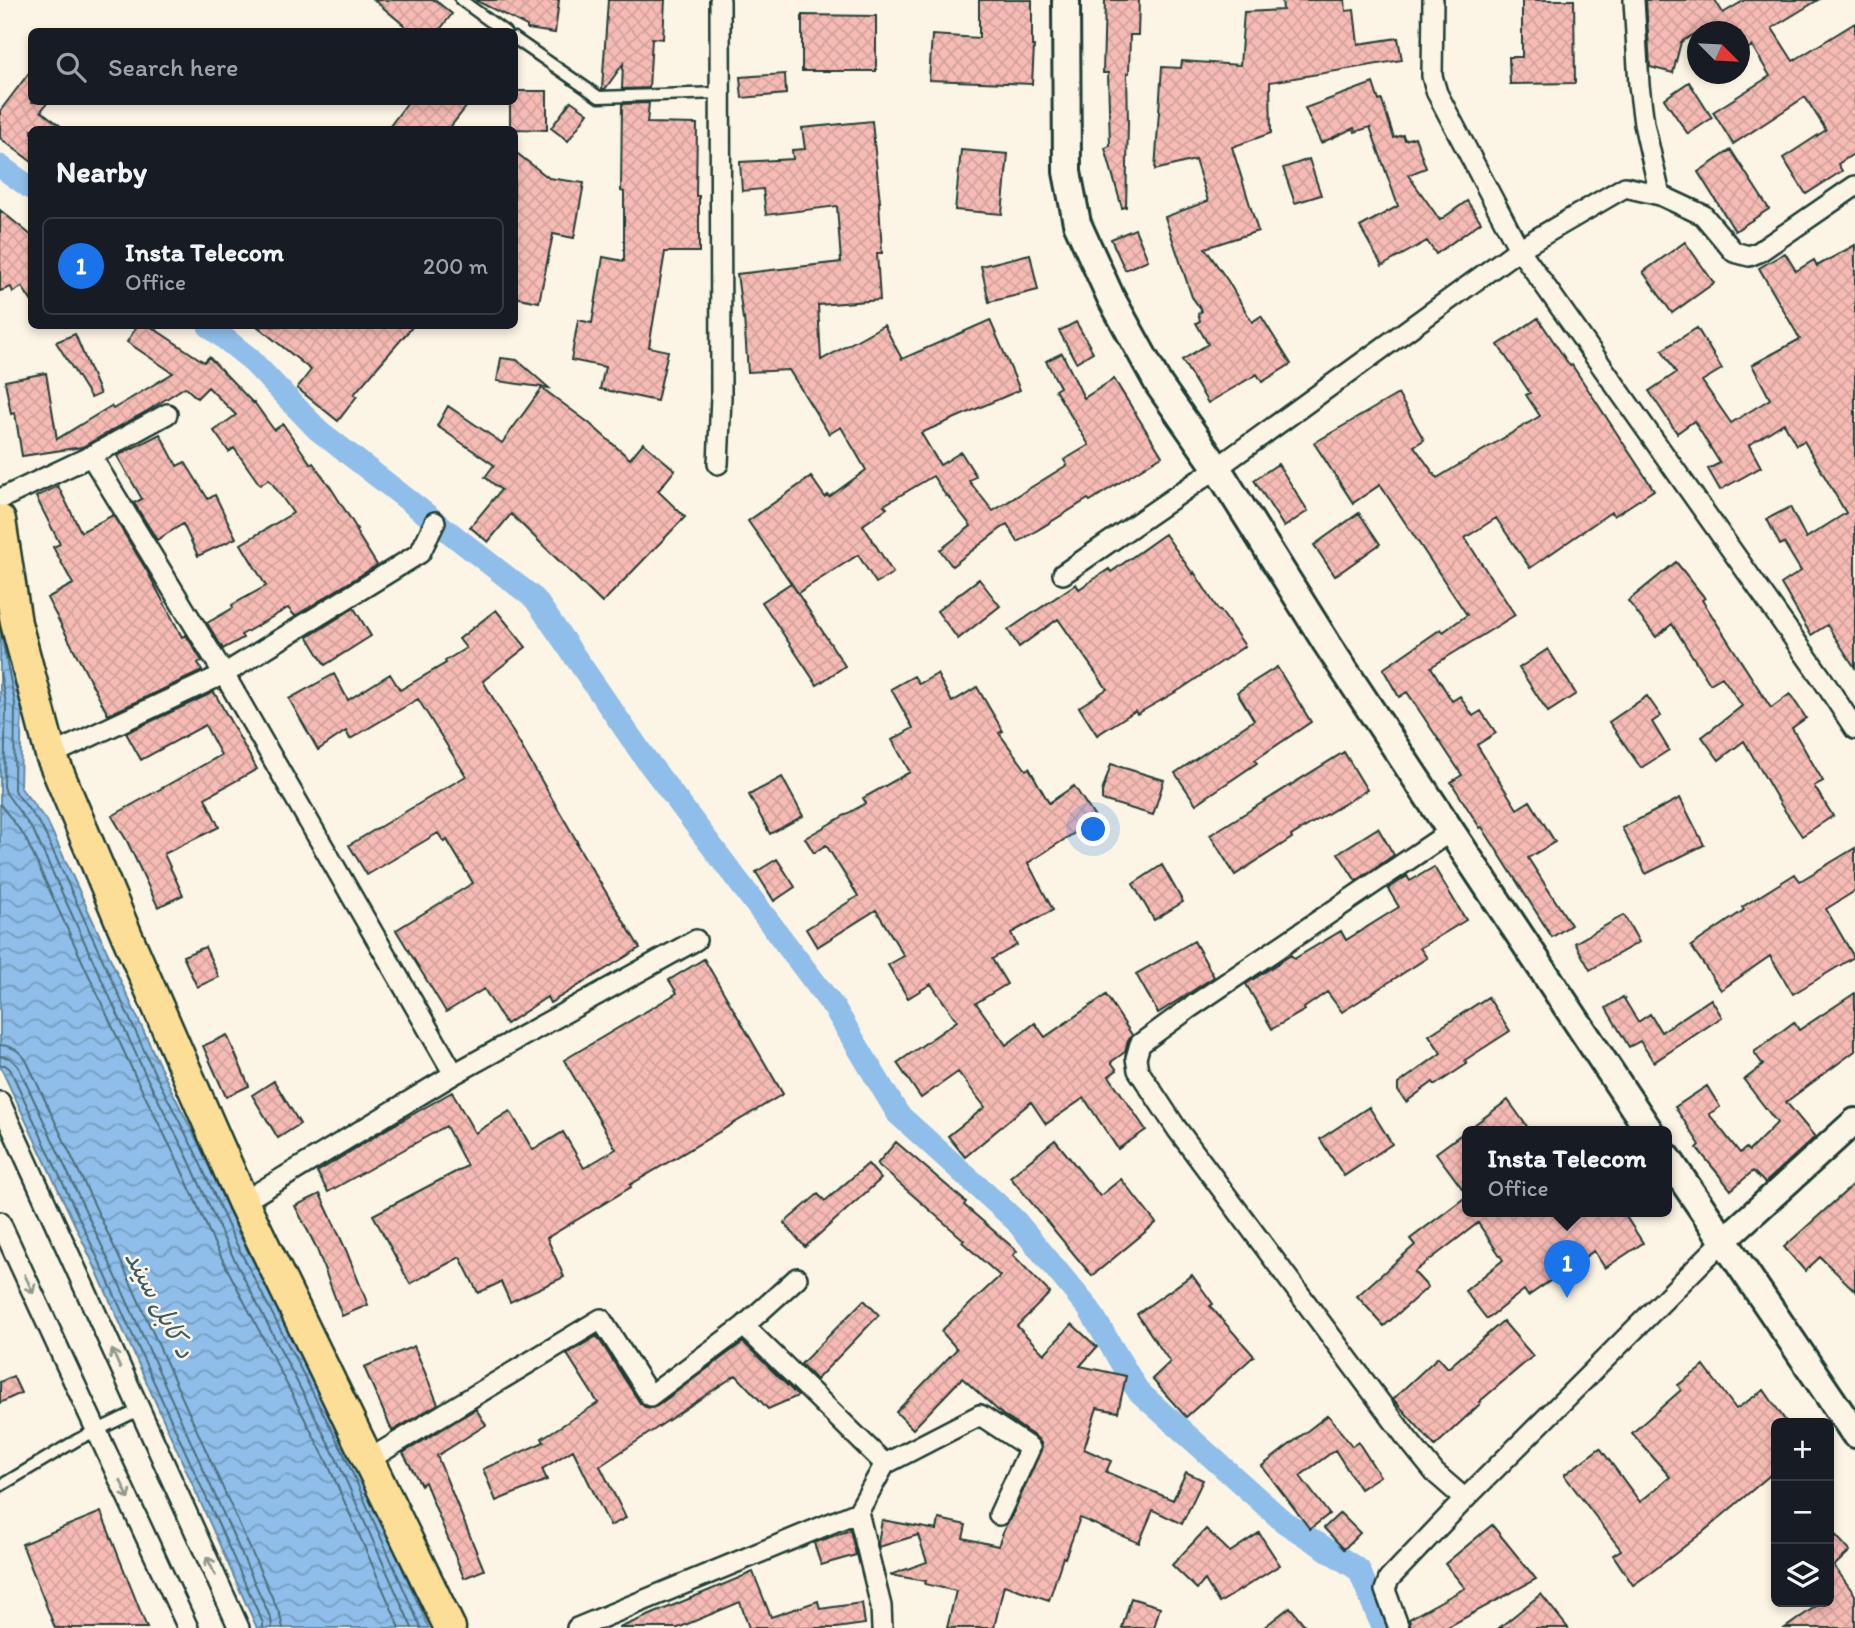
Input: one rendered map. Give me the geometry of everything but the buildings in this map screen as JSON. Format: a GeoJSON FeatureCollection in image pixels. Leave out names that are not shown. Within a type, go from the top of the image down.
{"type":"FeatureCollection","features":[{"type":"Feature","properties":{"kind":"main road"},"geometry":{"type":"LineString","coordinates":[[1066,0],[1067,172],[1077,223],[1111,298],[1159,385],[1217,468],[1326,644],[1646,1126]]}},
{"type":"Feature","properties":{"kind":"main road"},"geometry":{"type":"LineString","coordinates":[[0,520],[16,623],[51,755],[243,1202],[450,1628]]}},
{"type":"Feature","properties":{"kind":"main road"},"geometry":{"type":"LineString","coordinates":[[1672,1164],[1855,1434]]}},
{"type":"Feature","properties":{"kind":"street"},"geometry":{"type":"LineString","coordinates":[[718,464],[721,397],[720,0]]}},
{"type":"Feature","properties":{"kind":"street"},"geometry":{"type":"LineString","coordinates":[[1433,0],[1432,76],[1437,93],[1519,249],[1855,729]]}},
{"type":"Feature","properties":{"kind":"street"},"geometry":{"type":"LineString","coordinates":[[1634,0],[1644,124],[1660,195]]}},
{"type":"Feature","properties":{"kind":"street"},"geometry":{"type":"LineString","coordinates":[[1063,574],[1217,468],[1519,249],[1625,187],[1660,195],[1703,215],[1734,252],[1749,256],[1759,252],[1855,186]]}},
{"type":"Feature","properties":{"kind":"street"},"geometry":{"type":"LineString","coordinates":[[0,499],[91,456],[167,414]]}},
{"type":"Feature","properties":{"kind":"street"},"geometry":{"type":"LineString","coordinates":[[91,456],[223,674],[454,1074]]}},
{"type":"Feature","properties":{"kind":"street"},"geometry":{"type":"LineString","coordinates":[[51,755],[223,674],[420,553],[435,522]]}},
{"type":"Feature","properties":{"kind":"street"},"geometry":{"type":"LineString","coordinates":[[1451,831],[1188,1009],[1140,1044],[1136,1058],[1138,1070],[1177,1129],[1364,1381],[1435,1473],[1465,1499]]}},
{"type":"Feature","properties":{"kind":"street"},"geometry":{"type":"LineString","coordinates":[[243,1202],[454,1074],[696,940]]}},
{"type":"Feature","properties":{"kind":"street"},"geometry":{"type":"LineString","coordinates":[[0,1102],[239,1628]]}},
{"type":"Feature","properties":{"kind":"street"},"geometry":{"type":"LineString","coordinates":[[1399,1628],[1385,1590],[1386,1583],[1465,1499],[1723,1241],[1855,1121]]}},
{"type":"Feature","properties":{"kind":"street"},"geometry":{"type":"LineString","coordinates":[[0,1222],[188,1628]]}},
{"type":"Feature","properties":{"kind":"street"},"geometry":{"type":"LineString","coordinates":[[368,1460],[601,1319],[650,1396],[744,1326],[797,1278]]}},
{"type":"Feature","properties":{"kind":"street"},"geometry":{"type":"LineString","coordinates":[[744,1326],[885,1464]]}},
{"type":"Feature","properties":{"kind":"street"},"geometry":{"type":"LineString","coordinates":[[577,1628],[858,1512],[885,1464],[980,1415],[1030,1448],[999,1515]]}},
{"type":"Feature","properties":{"kind":"street"},"geometry":{"type":"LineString","coordinates":[[858,1512],[881,1606],[882,1628]]}},
{"type":"Feature","properties":{"kind":"lane"},"geometry":{"type":"LineString","coordinates":[[461,0],[500,28]]}},
{"type":"Feature","properties":{"kind":"lane"},"geometry":{"type":"LineString","coordinates":[[518,41],[599,97],[720,93]]}},
{"type":"Feature","properties":{"kind":"lane"},"geometry":{"type":"LineString","coordinates":[[0,1486],[77,1440],[139,1410]]}},
{"type":"Feature","properties":{"kind":"water","name":"د کابل سيند"},"geometry":{"type":"Polygon","coordinates":[[[0,591],[22,702],[20,787],[48,823],[239,1234],[350,1451],[429,1628],[257,1628],[94,1265],[0,1066],[0,591]]]}},
{"type":"Feature","properties":{"kind":"waterway"},"geometry":{"type":"LineString","coordinates":[[0,166],[28,186]]}},
{"type":"Feature","properties":{"kind":"waterway"},"geometry":{"type":"LineString","coordinates":[[213,329],[249,358],[318,430],[535,599],[645,758],[835,1009],[898,1114],[1015,1220],[1089,1309],[1138,1391],[1284,1522],[1359,1570],[1383,1628]]}},
{"type":"Feature","properties":{"kind":"place","name":"Insta Telecom"},"geometry":{"type":"Point","coordinates":[1567,1298]}}]}
